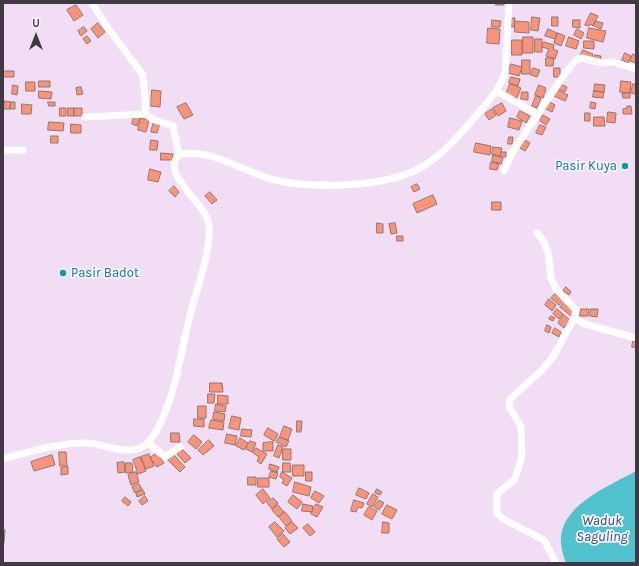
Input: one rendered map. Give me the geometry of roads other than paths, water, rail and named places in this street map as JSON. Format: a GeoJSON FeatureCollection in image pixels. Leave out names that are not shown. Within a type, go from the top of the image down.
{"type":"FeatureCollection","features":[{"type":"Feature","properties":{"kind":"street"},"geometry":{"type":"LineString","coordinates":[[92,3],[116,40],[143,75],[146,114]]}},
{"type":"Feature","properties":{"kind":"street"},"geometry":{"type":"LineString","coordinates":[[179,155],[187,154],[211,157],[260,176],[285,182],[312,184],[381,181],[417,170],[461,134],[497,91],[505,73],[509,3]]}},
{"type":"Feature","properties":{"kind":"street"},"geometry":{"type":"LineString","coordinates":[[504,171],[512,153],[537,114],[566,72],[577,59],[582,58],[602,63],[614,62],[636,69]]}},
{"type":"Feature","properties":{"kind":"street"},"geometry":{"type":"LineString","coordinates":[[497,91],[537,114]]}},
{"type":"Feature","properties":{"kind":"street"},"geometry":{"type":"LineString","coordinates":[[3,459],[66,445],[95,444],[132,450],[142,447],[148,442],[154,435],[170,397],[208,240],[208,220],[204,212],[175,174],[175,161],[179,155],[173,126],[152,119],[146,114],[85,116]]}},
{"type":"Feature","properties":{"kind":"street"},"geometry":{"type":"LineString","coordinates":[[3,150],[23,150]]}},
{"type":"Feature","properties":{"kind":"street"},"geometry":{"type":"LineString","coordinates":[[537,233],[548,252],[551,278],[556,289],[576,310],[574,318],[553,357],[542,370],[510,400],[509,406],[522,427],[522,456],[515,479],[498,491],[496,497],[496,508],[499,516],[544,540],[556,563]]}},
{"type":"Feature","properties":{"kind":"street"},"geometry":{"type":"LineString","coordinates":[[574,318],[585,324],[636,338]]}},
{"type":"Feature","properties":{"kind":"street"},"geometry":{"type":"LineString","coordinates":[[148,442],[165,457],[180,447]]}},
{"type":"Feature","properties":{"kind":"water","name":"Waduk Saguling"},"geometry":{"type":"Polygon","coordinates":[[[636,471],[636,563],[566,563],[562,550],[561,536],[564,524],[571,514],[591,496],[636,471]]]}},
{"type":"Feature","properties":{"kind":"place","name":"Pasir Kuya"},"geometry":{"type":"Point","coordinates":[625,166]}},
{"type":"Feature","properties":{"kind":"place","name":"Pasir Badot"},"geometry":{"type":"Point","coordinates":[63,273]}}]}
